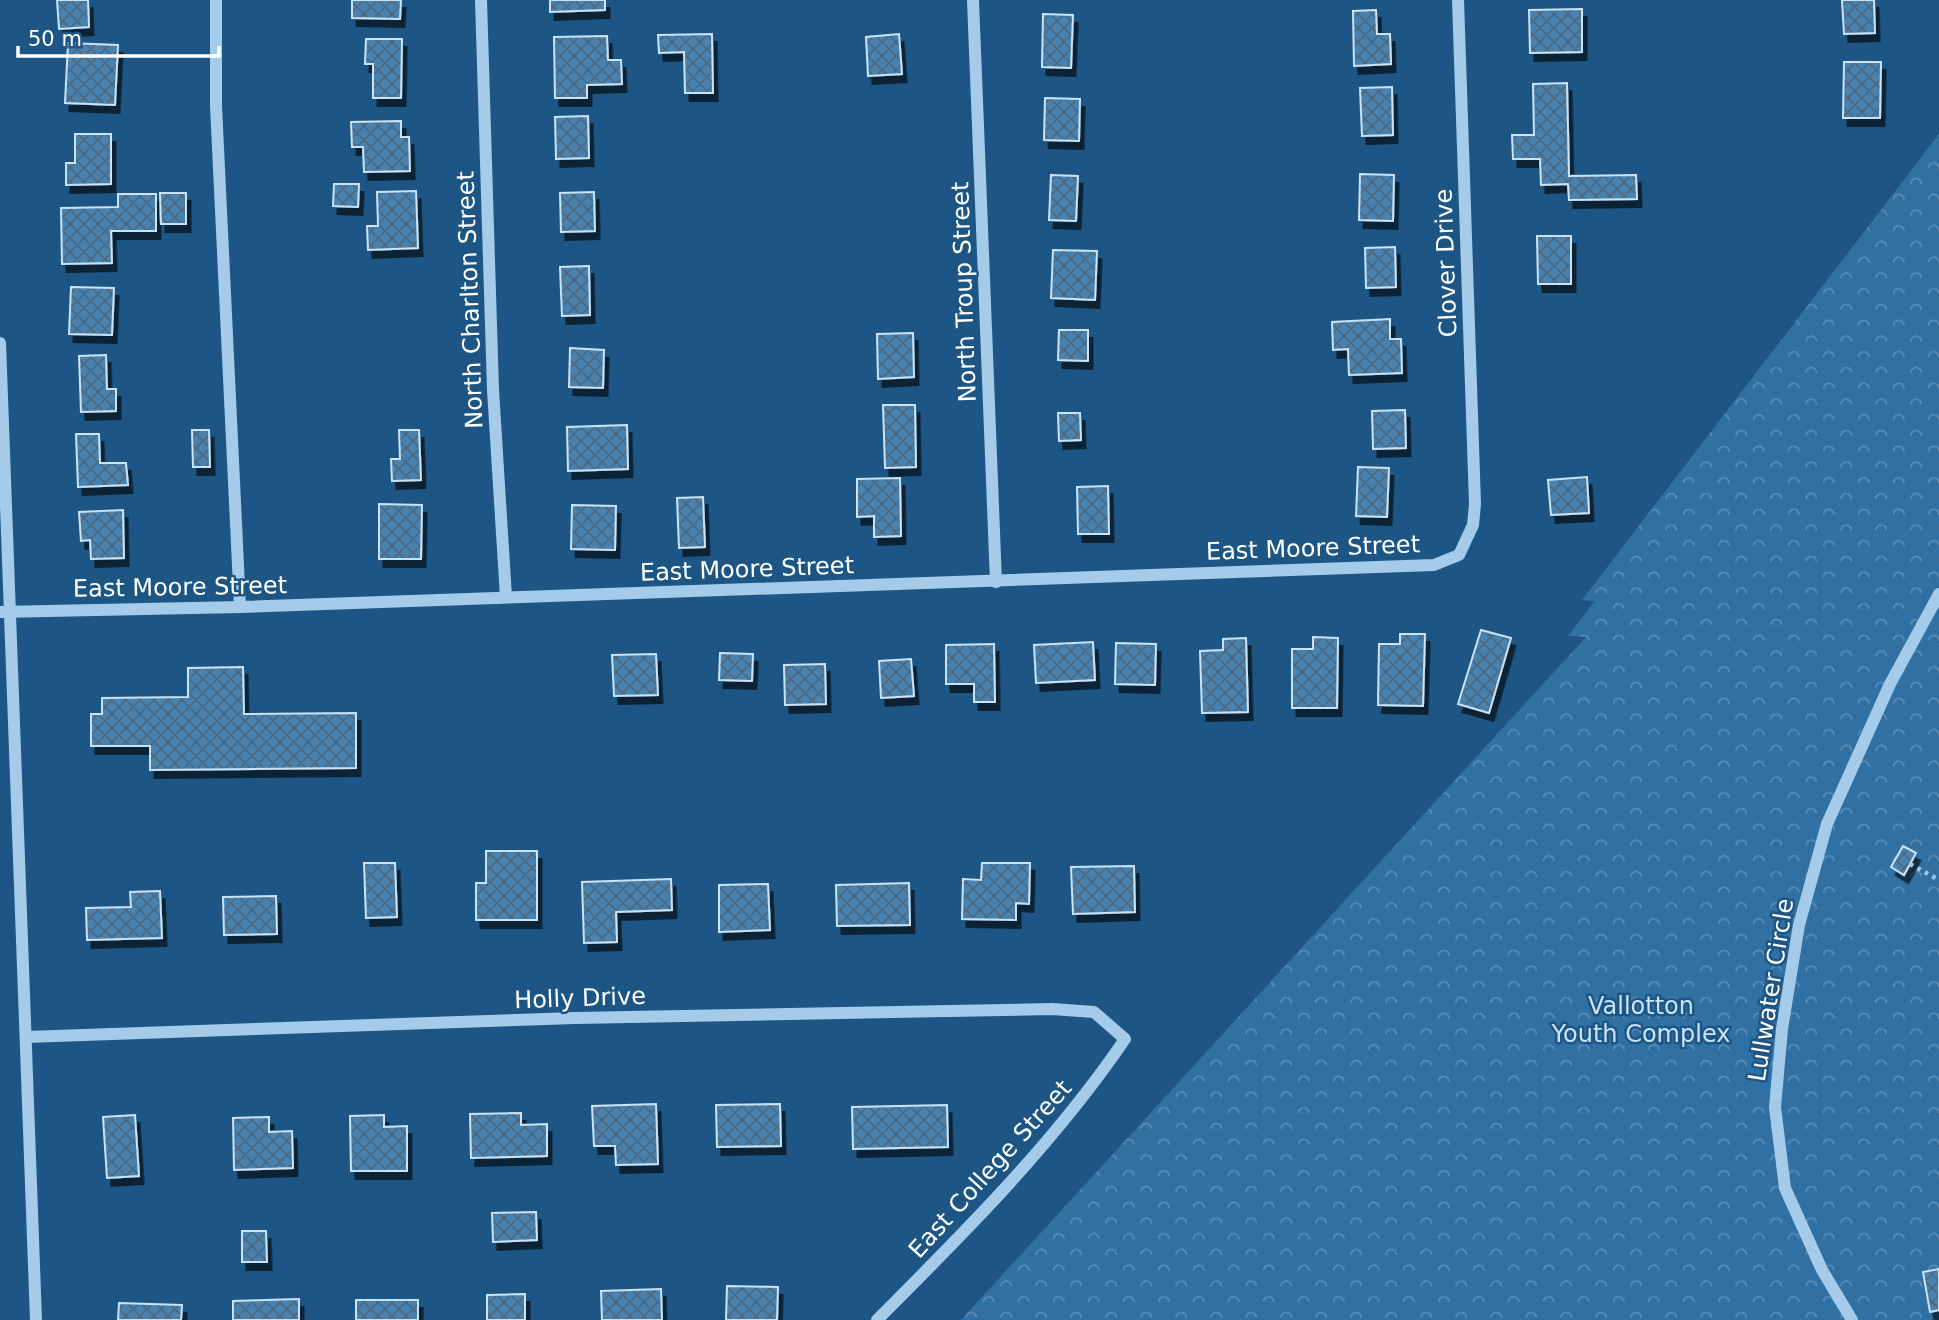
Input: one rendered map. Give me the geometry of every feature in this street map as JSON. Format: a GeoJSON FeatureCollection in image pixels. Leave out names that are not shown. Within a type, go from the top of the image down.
{"type":"FeatureCollection","features":[{"type":"Feature","properties":{"kind":"street"},"geometry":{"type":"LineString","coordinates":[[216,0],[216,120],[240,607]]}},
{"type":"Feature","properties":{"kind":"street","name":"North Charlton Street"},"geometry":{"type":"LineString","coordinates":[[481,0],[493,390],[506,597]]}},
{"type":"Feature","properties":{"kind":"street","name":"North Troup Street"},"geometry":{"type":"LineString","coordinates":[[974,0],[996,582]]}},
{"type":"Feature","properties":{"kind":"street","name":"Clover Drive"},"geometry":{"type":"LineString","coordinates":[[1458,0],[1475,504],[1473,525]]}},
{"type":"Feature","properties":{"kind":"street"},"geometry":{"type":"LineString","coordinates":[[0,343],[5,612],[26,1038],[36,1320]]}},
{"type":"Feature","properties":{"kind":"street","name":"East Moore Street"},"geometry":{"type":"LineString","coordinates":[[5,612],[240,607],[1434,565],[1459,555],[1473,525]]}},
{"type":"Feature","properties":{"kind":"street","name":"Lullwater Circle"},"geometry":{"type":"LineString","coordinates":[[1852,1320],[1822,1270],[1785,1188],[1775,1107],[1782,1028],[1798,925],[1827,824],[1890,684],[1939,594]]}},
{"type":"Feature","properties":{"kind":"street","name":"Holly Drive"},"geometry":{"type":"LineString","coordinates":[[26,1038],[575,1018],[1052,1009],[1094,1012],[1125,1039]]}},
{"type":"Feature","properties":{"kind":"street","name":"East College Street"},"geometry":{"type":"LineString","coordinates":[[877,1320],[1014,1178],[1091,1090],[1125,1039]]}},
{"type":"Feature","properties":{"kind":"path"},"geometry":{"type":"LineString","coordinates":[[1910,864],[1939,880]]}},
{"type":"Feature","properties":{"kind":"green space","name":"Vallotton Youth Complex"},"geometry":{"type":"Polygon","coordinates":[[[1939,134],[1939,1320],[961,1320],[1586,637],[1568,636],[1595,601],[1582,600],[1939,134]]]}},
{"type":"Feature","properties":{"kind":"building"},"geometry":{"type":"Polygon","coordinates":[[[57,0],[88,0],[89,27],[59,29],[57,0]]]}},
{"type":"Feature","properties":{"kind":"building"},"geometry":{"type":"Polygon","coordinates":[[[352,0],[401,0],[400,19],[352,18],[352,0]]]}},
{"type":"Feature","properties":{"kind":"building"},"geometry":{"type":"Polygon","coordinates":[[[550,0],[605,0],[605,10],[550,12],[550,0]]]}},
{"type":"Feature","properties":{"kind":"building"},"geometry":{"type":"Polygon","coordinates":[[[1842,0],[1874,0],[1875,33],[1844,34],[1842,0]]]}},
{"type":"Feature","properties":{"kind":"building"},"geometry":{"type":"Polygon","coordinates":[[[1582,9],[1582,52],[1530,53],[1529,10],[1582,9]]]}},
{"type":"Feature","properties":{"kind":"building"},"geometry":{"type":"Polygon","coordinates":[[[1376,10],[1377,34],[1390,34],[1391,64],[1354,66],[1353,11],[1376,10]]]}},
{"type":"Feature","properties":{"kind":"building"},"geometry":{"type":"Polygon","coordinates":[[[1043,14],[1073,15],[1071,68],[1042,67],[1043,14]]]}},
{"type":"Feature","properties":{"kind":"building"},"geometry":{"type":"Polygon","coordinates":[[[712,34],[713,93],[685,93],[684,52],[659,53],[658,35],[712,34]]]}},
{"type":"Feature","properties":{"kind":"building"},"geometry":{"type":"Polygon","coordinates":[[[899,34],[902,74],[868,76],[866,37],[899,34]]]}},
{"type":"Feature","properties":{"kind":"building"},"geometry":{"type":"Polygon","coordinates":[[[607,36],[608,60],[621,60],[622,84],[587,85],[587,98],[555,98],[554,37],[607,36]]]}},
{"type":"Feature","properties":{"kind":"building"},"geometry":{"type":"Polygon","coordinates":[[[366,39],[402,39],[401,98],[373,98],[373,64],[365,64],[366,39]]]}},
{"type":"Feature","properties":{"kind":"building"},"geometry":{"type":"Polygon","coordinates":[[[68,43],[118,45],[115,105],[65,103],[68,43]]]}},
{"type":"Feature","properties":{"kind":"building"},"geometry":{"type":"Polygon","coordinates":[[[1844,62],[1881,62],[1880,118],[1843,118],[1844,62]]]}},
{"type":"Feature","properties":{"kind":"building"},"geometry":{"type":"Polygon","coordinates":[[[1567,83],[1569,176],[1636,175],[1637,199],[1569,200],[1568,184],[1541,185],[1540,159],[1513,159],[1512,135],[1534,135],[1533,84],[1567,83]]]}},
{"type":"Feature","properties":{"kind":"building"},"geometry":{"type":"Polygon","coordinates":[[[1392,87],[1393,135],[1362,136],[1360,88],[1392,87]]]}},
{"type":"Feature","properties":{"kind":"building"},"geometry":{"type":"Polygon","coordinates":[[[1045,98],[1080,99],[1079,141],[1044,140],[1045,98]]]}},
{"type":"Feature","properties":{"kind":"building"},"geometry":{"type":"Polygon","coordinates":[[[588,116],[589,158],[556,159],[555,117],[588,116]]]}},
{"type":"Feature","properties":{"kind":"building"},"geometry":{"type":"Polygon","coordinates":[[[401,121],[401,137],[409,137],[410,171],[364,172],[363,147],[352,147],[351,122],[401,121]]]}},
{"type":"Feature","properties":{"kind":"building"},"geometry":{"type":"Polygon","coordinates":[[[75,134],[111,134],[111,184],[66,185],[66,163],[75,163],[75,134]]]}},
{"type":"Feature","properties":{"kind":"building"},"geometry":{"type":"Polygon","coordinates":[[[1360,174],[1394,175],[1393,221],[1359,220],[1360,174]]]}},
{"type":"Feature","properties":{"kind":"building"},"geometry":{"type":"Polygon","coordinates":[[[1051,175],[1078,176],[1076,221],[1049,220],[1051,175]]]}},
{"type":"Feature","properties":{"kind":"building"},"geometry":{"type":"Polygon","coordinates":[[[334,184],[359,184],[358,207],[333,206],[334,184]]]}},
{"type":"Feature","properties":{"kind":"building"},"geometry":{"type":"Polygon","coordinates":[[[416,191],[418,248],[368,250],[367,226],[378,226],[377,192],[416,191]]]}},
{"type":"Feature","properties":{"kind":"building"},"geometry":{"type":"Polygon","coordinates":[[[594,192],[595,231],[561,232],[560,193],[594,192]]]}},
{"type":"Feature","properties":{"kind":"building"},"geometry":{"type":"Polygon","coordinates":[[[160,193],[186,193],[186,224],[161,224],[160,193]]]}},
{"type":"Feature","properties":{"kind":"building"},"geometry":{"type":"Polygon","coordinates":[[[118,194],[156,194],[156,231],[111,231],[112,263],[62,264],[61,208],[118,207],[118,194]]]}},
{"type":"Feature","properties":{"kind":"building"},"geometry":{"type":"Polygon","coordinates":[[[1537,236],[1571,236],[1571,284],[1538,284],[1537,236]]]}},
{"type":"Feature","properties":{"kind":"building"},"geometry":{"type":"Polygon","coordinates":[[[1395,247],[1396,287],[1366,288],[1365,248],[1395,247]]]}},
{"type":"Feature","properties":{"kind":"building"},"geometry":{"type":"Polygon","coordinates":[[[1053,250],[1097,251],[1095,300],[1051,298],[1053,250]]]}},
{"type":"Feature","properties":{"kind":"building"},"geometry":{"type":"Polygon","coordinates":[[[589,266],[590,315],[562,316],[560,267],[589,266]]]}},
{"type":"Feature","properties":{"kind":"building"},"geometry":{"type":"Polygon","coordinates":[[[71,287],[114,288],[112,335],[69,334],[71,287]]]}},
{"type":"Feature","properties":{"kind":"building"},"geometry":{"type":"Polygon","coordinates":[[[1390,319],[1390,339],[1401,339],[1402,373],[1349,375],[1348,349],[1333,350],[1332,322],[1390,319]]]}},
{"type":"Feature","properties":{"kind":"building"},"geometry":{"type":"Polygon","coordinates":[[[1059,330],[1088,330],[1088,361],[1058,360],[1059,330]]]}},
{"type":"Feature","properties":{"kind":"building"},"geometry":{"type":"Polygon","coordinates":[[[913,333],[914,377],[878,379],[877,334],[913,333]]]}},
{"type":"Feature","properties":{"kind":"building"},"geometry":{"type":"Polygon","coordinates":[[[570,348],[604,350],[603,388],[569,387],[570,348]]]}},
{"type":"Feature","properties":{"kind":"building"},"geometry":{"type":"Polygon","coordinates":[[[106,355],[107,389],[116,389],[116,411],[81,412],[79,356],[106,355]]]}},
{"type":"Feature","properties":{"kind":"building"},"geometry":{"type":"Polygon","coordinates":[[[883,405],[915,405],[916,467],[885,468],[883,405]]]}},
{"type":"Feature","properties":{"kind":"building"},"geometry":{"type":"Polygon","coordinates":[[[1405,410],[1406,448],[1373,449],[1372,411],[1405,410]]]}},
{"type":"Feature","properties":{"kind":"building"},"geometry":{"type":"Polygon","coordinates":[[[1058,413],[1080,413],[1081,440],[1059,441],[1058,413]]]}},
{"type":"Feature","properties":{"kind":"building"},"geometry":{"type":"Polygon","coordinates":[[[627,425],[628,469],[568,471],[567,427],[627,425]]]}},
{"type":"Feature","properties":{"kind":"building"},"geometry":{"type":"Polygon","coordinates":[[[192,430],[209,430],[210,467],[193,467],[192,430]]]}},
{"type":"Feature","properties":{"kind":"building"},"geometry":{"type":"Polygon","coordinates":[[[399,430],[419,430],[421,480],[392,481],[391,459],[400,459],[399,430]]]}},
{"type":"Feature","properties":{"kind":"building"},"geometry":{"type":"Polygon","coordinates":[[[76,434],[99,434],[100,463],[126,463],[128,485],[78,487],[76,434]]]}},
{"type":"Feature","properties":{"kind":"building"},"geometry":{"type":"Polygon","coordinates":[[[1358,467],[1389,468],[1387,517],[1356,516],[1358,467]]]}},
{"type":"Feature","properties":{"kind":"building"},"geometry":{"type":"Polygon","coordinates":[[[1587,477],[1589,513],[1551,515],[1548,480],[1587,477]]]}},
{"type":"Feature","properties":{"kind":"building"},"geometry":{"type":"Polygon","coordinates":[[[900,478],[901,536],[874,537],[874,516],[857,517],[857,479],[900,478]]]}},
{"type":"Feature","properties":{"kind":"building"},"geometry":{"type":"Polygon","coordinates":[[[1108,486],[1109,534],[1078,534],[1077,487],[1108,486]]]}},
{"type":"Feature","properties":{"kind":"building"},"geometry":{"type":"Polygon","coordinates":[[[703,497],[705,547],[679,548],[677,498],[703,497]]]}},
{"type":"Feature","properties":{"kind":"building"},"geometry":{"type":"Polygon","coordinates":[[[379,504],[422,505],[421,559],[379,559],[379,504]]]}},
{"type":"Feature","properties":{"kind":"building"},"geometry":{"type":"Polygon","coordinates":[[[572,505],[616,506],[615,550],[571,549],[572,505]]]}},
{"type":"Feature","properties":{"kind":"building"},"geometry":{"type":"Polygon","coordinates":[[[123,510],[124,558],[91,559],[90,540],[81,541],[79,512],[123,510]]]}},
{"type":"Feature","properties":{"kind":"building"},"geometry":{"type":"Polygon","coordinates":[[[1481,630],[1511,638],[1489,713],[1458,704],[1481,630]]]}},
{"type":"Feature","properties":{"kind":"building"},"geometry":{"type":"Polygon","coordinates":[[[1400,634],[1425,634],[1423,706],[1378,705],[1379,644],[1400,644],[1400,634]]]}},
{"type":"Feature","properties":{"kind":"building"},"geometry":{"type":"Polygon","coordinates":[[[1313,637],[1338,638],[1337,708],[1292,708],[1292,649],[1313,649],[1313,637]]]}},
{"type":"Feature","properties":{"kind":"building"},"geometry":{"type":"Polygon","coordinates":[[[1246,638],[1248,712],[1202,713],[1200,651],[1223,650],[1223,639],[1246,638]]]}},
{"type":"Feature","properties":{"kind":"building"},"geometry":{"type":"Polygon","coordinates":[[[1093,642],[1095,680],[1036,683],[1034,645],[1093,642]]]}},
{"type":"Feature","properties":{"kind":"building"},"geometry":{"type":"Polygon","coordinates":[[[1116,643],[1156,644],[1155,685],[1115,684],[1116,643]]]}},
{"type":"Feature","properties":{"kind":"building"},"geometry":{"type":"Polygon","coordinates":[[[994,644],[995,702],[974,702],[974,684],[946,684],[946,645],[994,644]]]}},
{"type":"Feature","properties":{"kind":"building"},"geometry":{"type":"Polygon","coordinates":[[[720,653],[753,654],[752,681],[719,680],[720,653]]]}},
{"type":"Feature","properties":{"kind":"building"},"geometry":{"type":"Polygon","coordinates":[[[656,654],[658,695],[614,696],[612,655],[656,654]]]}},
{"type":"Feature","properties":{"kind":"building"},"geometry":{"type":"Polygon","coordinates":[[[911,659],[914,696],[881,698],[879,661],[911,659]]]}},
{"type":"Feature","properties":{"kind":"building"},"geometry":{"type":"Polygon","coordinates":[[[825,664],[826,704],[785,705],[784,665],[825,664]]]}},
{"type":"Feature","properties":{"kind":"building"},"geometry":{"type":"Polygon","coordinates":[[[243,667],[244,714],[356,713],[356,768],[150,770],[150,746],[91,746],[91,714],[102,714],[102,698],[188,697],[188,668],[243,667]]]}},
{"type":"Feature","properties":{"kind":"building"},"geometry":{"type":"Polygon","coordinates":[[[1903,846],[1916,853],[1904,875],[1891,867],[1903,846]]]}},
{"type":"Feature","properties":{"kind":"building"},"geometry":{"type":"Polygon","coordinates":[[[486,851],[537,851],[537,920],[476,920],[476,883],[486,883],[486,851]]]}},
{"type":"Feature","properties":{"kind":"building"},"geometry":{"type":"Polygon","coordinates":[[[364,863],[395,863],[397,917],[366,918],[364,863]]]}},
{"type":"Feature","properties":{"kind":"building"},"geometry":{"type":"Polygon","coordinates":[[[982,863],[1030,863],[1029,904],[1016,903],[1016,920],[962,919],[963,879],[981,880],[982,863]]]}},
{"type":"Feature","properties":{"kind":"building"},"geometry":{"type":"Polygon","coordinates":[[[1134,866],[1135,912],[1073,914],[1071,867],[1134,866]]]}},
{"type":"Feature","properties":{"kind":"building"},"geometry":{"type":"Polygon","coordinates":[[[671,879],[672,910],[616,912],[617,942],[584,943],[582,882],[671,879]]]}},
{"type":"Feature","properties":{"kind":"building"},"geometry":{"type":"Polygon","coordinates":[[[909,883],[910,925],[837,926],[836,885],[909,883]]]}},
{"type":"Feature","properties":{"kind":"building"},"geometry":{"type":"Polygon","coordinates":[[[768,884],[770,930],[719,932],[719,885],[768,884]]]}},
{"type":"Feature","properties":{"kind":"building"},"geometry":{"type":"Polygon","coordinates":[[[160,891],[162,938],[87,940],[86,908],[131,907],[130,892],[160,891]]]}},
{"type":"Feature","properties":{"kind":"building"},"geometry":{"type":"Polygon","coordinates":[[[276,896],[277,934],[224,935],[223,897],[276,896]]]}},
{"type":"Feature","properties":{"kind":"building"},"geometry":{"type":"Polygon","coordinates":[[[656,1104],[658,1164],[616,1165],[615,1146],[594,1146],[592,1106],[656,1104]]]}},
{"type":"Feature","properties":{"kind":"building"},"geometry":{"type":"Polygon","coordinates":[[[780,1104],[781,1146],[717,1147],[716,1105],[780,1104]]]}},
{"type":"Feature","properties":{"kind":"building"},"geometry":{"type":"Polygon","coordinates":[[[947,1105],[948,1147],[853,1149],[852,1107],[947,1105]]]}},
{"type":"Feature","properties":{"kind":"building"},"geometry":{"type":"Polygon","coordinates":[[[521,1113],[521,1125],[547,1124],[547,1156],[471,1158],[470,1114],[521,1113]]]}},
{"type":"Feature","properties":{"kind":"building"},"geometry":{"type":"Polygon","coordinates":[[[135,1115],[139,1176],[107,1178],[103,1117],[135,1115]]]}},
{"type":"Feature","properties":{"kind":"building"},"geometry":{"type":"Polygon","coordinates":[[[384,1115],[384,1127],[407,1126],[407,1171],[351,1171],[350,1116],[384,1115]]]}},
{"type":"Feature","properties":{"kind":"building"},"geometry":{"type":"Polygon","coordinates":[[[269,1117],[269,1132],[292,1131],[293,1168],[234,1170],[233,1118],[269,1117]]]}},
{"type":"Feature","properties":{"kind":"building"},"geometry":{"type":"Polygon","coordinates":[[[536,1212],[537,1240],[493,1242],[492,1213],[536,1212]]]}},
{"type":"Feature","properties":{"kind":"building"},"geometry":{"type":"Polygon","coordinates":[[[242,1231],[266,1231],[267,1262],[242,1262],[242,1231]]]}},
{"type":"Feature","properties":{"kind":"building"},"geometry":{"type":"Polygon","coordinates":[[[1939,1269],[1939,1310],[1930,1312],[1923,1272],[1939,1269]]]}},
{"type":"Feature","properties":{"kind":"building"},"geometry":{"type":"Polygon","coordinates":[[[727,1286],[778,1287],[777,1320],[726,1320],[727,1286]]]}},
{"type":"Feature","properties":{"kind":"building"},"geometry":{"type":"Polygon","coordinates":[[[661,1289],[662,1320],[602,1320],[601,1291],[661,1289]]]}},
{"type":"Feature","properties":{"kind":"building"},"geometry":{"type":"Polygon","coordinates":[[[525,1294],[525,1320],[487,1320],[487,1295],[525,1294]]]}},
{"type":"Feature","properties":{"kind":"building"},"geometry":{"type":"Polygon","coordinates":[[[299,1299],[299,1320],[233,1320],[233,1301],[299,1299]]]}},
{"type":"Feature","properties":{"kind":"building"},"geometry":{"type":"Polygon","coordinates":[[[356,1300],[418,1300],[418,1320],[356,1320],[356,1300]]]}},
{"type":"Feature","properties":{"kind":"building"},"geometry":{"type":"Polygon","coordinates":[[[119,1303],[182,1305],[181,1320],[118,1320],[119,1303]]]}}]}
